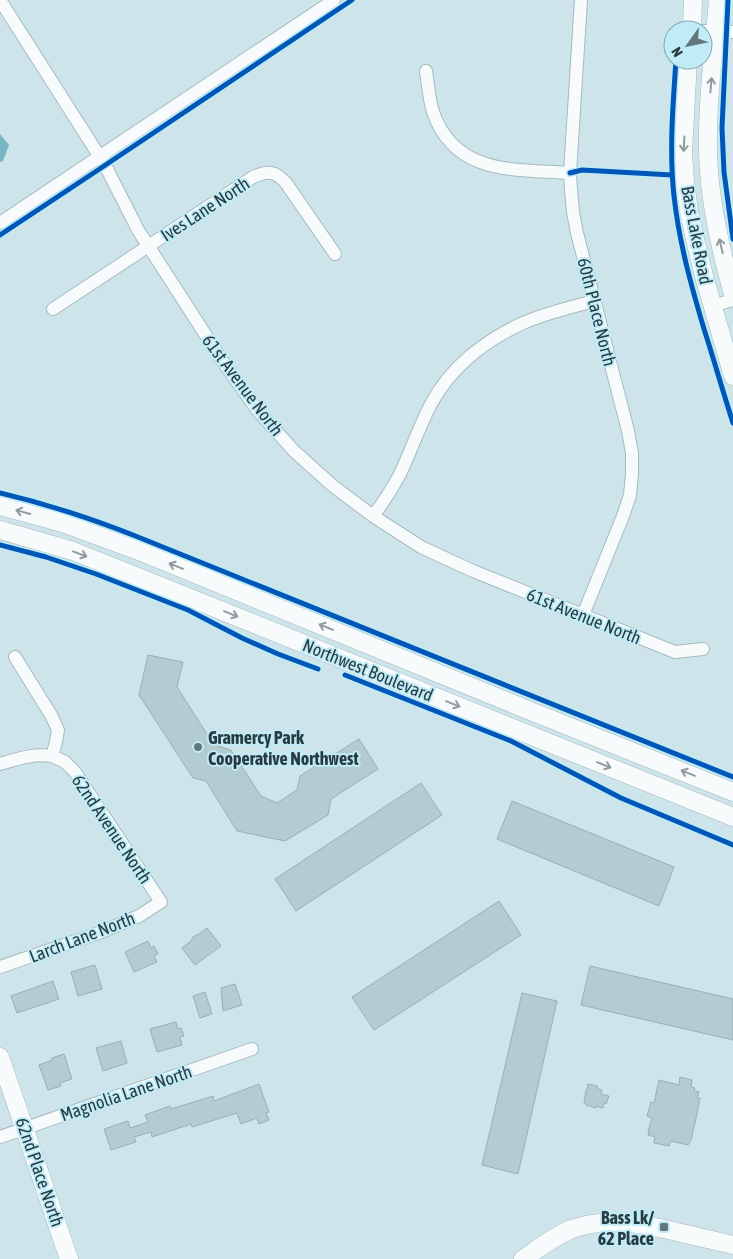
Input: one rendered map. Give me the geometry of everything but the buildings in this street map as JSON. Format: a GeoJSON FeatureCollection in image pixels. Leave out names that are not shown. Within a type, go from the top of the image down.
{"type":"FeatureCollection","features":[{"type":"Feature","properties":{"kind":"main road"},"geometry":{"type":"LineString","coordinates":[[692,20],[693,0]]}},
{"type":"Feature","properties":{"kind":"main road","name":"Bass Lake Road"},"geometry":{"type":"LineString","coordinates":[[718,0],[717,31],[708,122],[708,154],[710,185],[718,236],[733,294]]}},
{"type":"Feature","properties":{"kind":"main road","name":"Bass Lake Road"},"geometry":{"type":"LineString","coordinates":[[687,70],[683,152],[689,211],[712,306],[733,376]]}},
{"type":"Feature","properties":{"kind":"main road","name":"Northwest Boulevard"},"geometry":{"type":"LineString","coordinates":[[0,506],[62,523],[123,545],[733,792]]}},
{"type":"Feature","properties":{"kind":"main road","name":"Northwest Boulevard"},"geometry":{"type":"LineString","coordinates":[[0,530],[73,551],[153,582],[733,817]]}},
{"type":"Feature","properties":{"kind":"main road"},"geometry":{"type":"LineString","coordinates":[[327,653],[335,647],[348,647],[500,708],[528,710]]}},
{"type":"Feature","properties":{"kind":"main road"},"geometry":{"type":"LineString","coordinates":[[650,783],[667,800],[733,828]]}},
{"type":"Feature","properties":{"kind":"main road","name":"62nd Place North"},"geometry":{"type":"LineString","coordinates":[[0,1057],[69,1259]]}},
{"type":"Feature","properties":{"kind":"main road"},"geometry":{"type":"LineString","coordinates":[[523,1259],[571,1230],[594,1223],[628,1222],[733,1245]]}},
{"type":"Feature","properties":{"kind":"street","name":"61st Avenue North"},"geometry":{"type":"LineString","coordinates":[[0,0],[105,165],[148,247],[225,365],[258,411],[294,450],[333,486],[373,516],[422,547],[464,567],[675,652],[703,649]]}},
{"type":"Feature","properties":{"kind":"street"},"geometry":{"type":"LineString","coordinates":[[0,223],[334,0]]}},
{"type":"Feature","properties":{"kind":"street","name":"60th Place North"},"geometry":{"type":"LineString","coordinates":[[581,0],[570,173],[573,212],[628,430],[632,453],[630,495],[583,614]]}},
{"type":"Feature","properties":{"kind":"street"},"geometry":{"type":"LineString","coordinates":[[426,70],[433,111],[439,128],[450,144],[465,155],[481,164],[500,168],[570,173]]}},
{"type":"Feature","properties":{"kind":"street","name":"Ives Lane North"},"geometry":{"type":"LineString","coordinates":[[53,309],[263,172],[279,175],[335,254]]}},
{"type":"Feature","properties":{"kind":"street"},"geometry":{"type":"LineString","coordinates":[[712,306],[733,300]]}},
{"type":"Feature","properties":{"kind":"street"},"geometry":{"type":"LineString","coordinates":[[373,516],[399,476],[431,403],[449,376],[469,357],[495,337],[521,323],[594,301]]}},
{"type":"Feature","properties":{"kind":"street"},"geometry":{"type":"LineString","coordinates":[[0,764],[32,755],[52,756],[58,730],[15,657]]}},
{"type":"Feature","properties":{"kind":"street","name":"62nd Avenue North"},"geometry":{"type":"LineString","coordinates":[[52,756],[65,762],[75,772],[161,902]]}},
{"type":"Feature","properties":{"kind":"street","name":"Larch Lane North"},"geometry":{"type":"LineString","coordinates":[[0,967],[100,933],[139,916],[161,902]]}},
{"type":"Feature","properties":{"kind":"street","name":"Magnolia Lane North"},"geometry":{"type":"LineString","coordinates":[[0,1137],[252,1049]]}},
{"type":"Feature","properties":{"kind":"water"},"geometry":{"type":"Polygon","coordinates":[[[0,134],[9,145],[3,161],[0,162],[0,134]]]}},
{"type":"Feature","properties":{"kind":"cycle path"},"geometry":{"type":"LineString","coordinates":[[0,235],[352,0]]}},
{"type":"Feature","properties":{"kind":"cycle path"},"geometry":{"type":"LineString","coordinates":[[728,0],[722,128],[724,172],[733,239]]}},
{"type":"Feature","properties":{"kind":"cycle path"},"geometry":{"type":"LineString","coordinates":[[675,70],[672,145],[676,213],[682,247],[695,296],[733,423]]}},
{"type":"Feature","properties":{"kind":"cycle path"},"geometry":{"type":"LineString","coordinates":[[570,173],[582,170],[672,175]]}},
{"type":"Feature","properties":{"kind":"cycle path"},"geometry":{"type":"LineString","coordinates":[[0,493],[52,507],[121,530],[733,777]]}},
{"type":"Feature","properties":{"kind":"cycle path"},"geometry":{"type":"LineString","coordinates":[[0,545],[46,557],[96,574],[188,610],[242,638],[318,669]]}},
{"type":"Feature","properties":{"kind":"cycle path"},"geometry":{"type":"LineString","coordinates":[[345,675],[511,741],[621,798],[733,845]]}},
{"type":"Feature","properties":{"kind":"place","name":"Gramercy Park Cooperative Northwest"},"geometry":{"type":"Point","coordinates":[198,747]}},
{"type":"Feature","properties":{"kind":"place","name":"Bass Lk/ 62 Place"},"geometry":{"type":"Point","coordinates":[664,1227]}}]}
